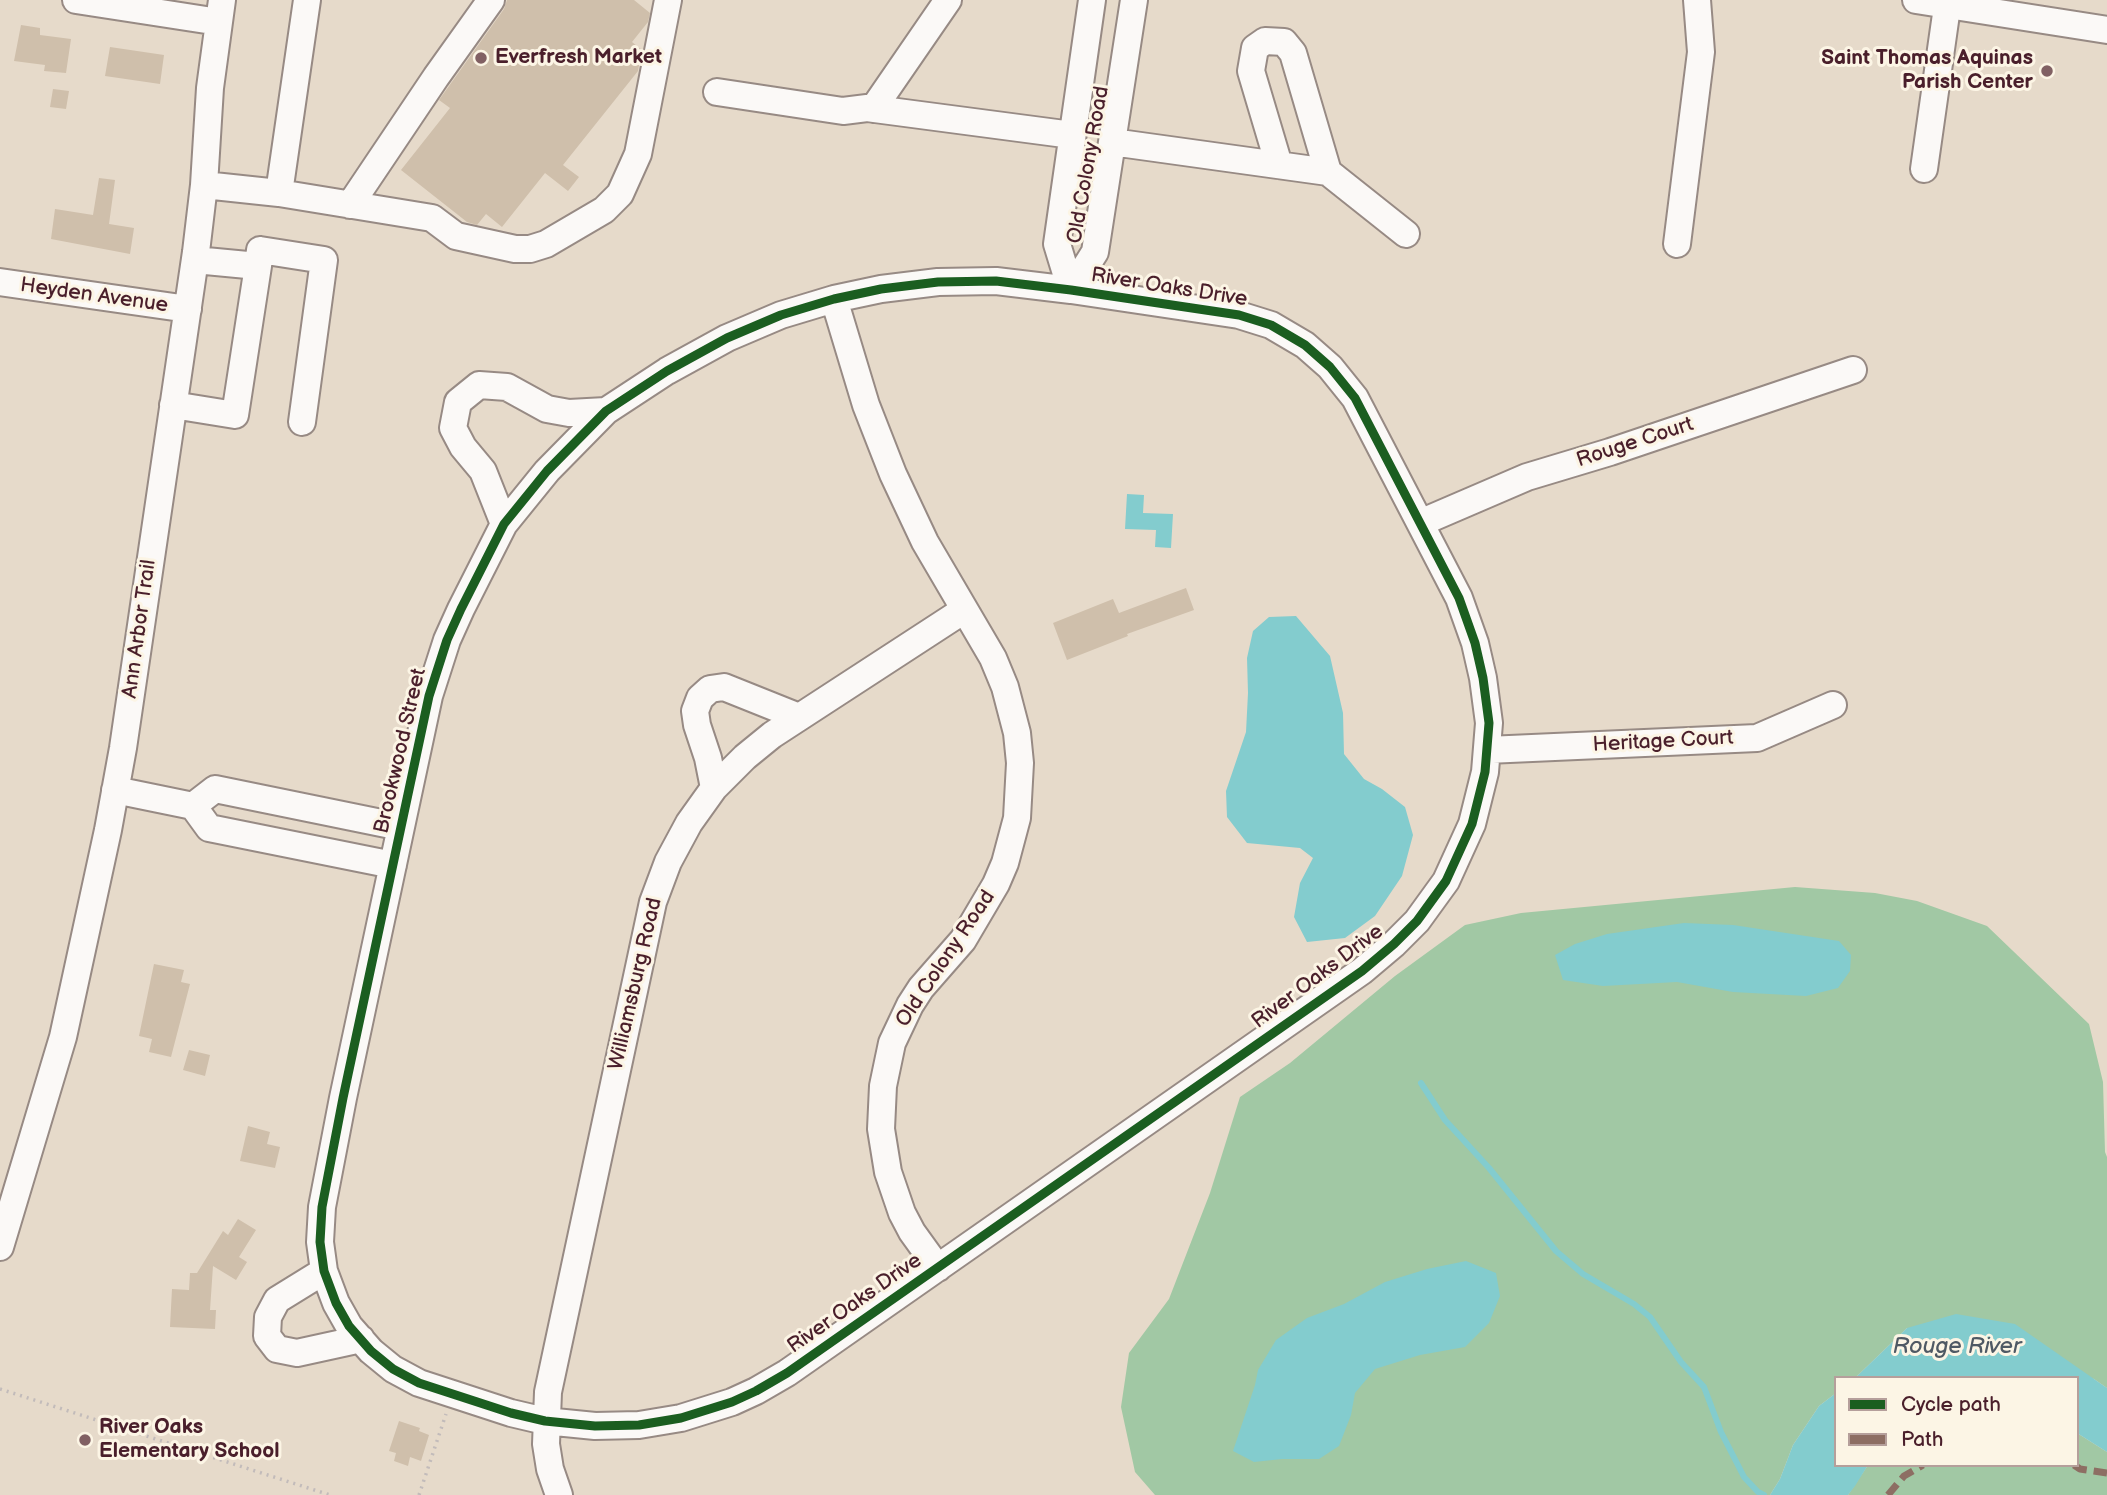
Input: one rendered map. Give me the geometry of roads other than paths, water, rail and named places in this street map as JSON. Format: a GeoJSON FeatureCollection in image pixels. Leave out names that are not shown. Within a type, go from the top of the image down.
{"type":"FeatureCollection","features":[{"type":"Feature","properties":{"kind":"street"},"geometry":{"type":"LineString","coordinates":[[76,0],[220,11]]}},
{"type":"Feature","properties":{"kind":"street"},"geometry":{"type":"LineString","coordinates":[[279,194],[307,0]]}},
{"type":"Feature","properties":{"kind":"street"},"geometry":{"type":"LineString","coordinates":[[351,205],[491,0]]}},
{"type":"Feature","properties":{"kind":"street"},"geometry":{"type":"LineString","coordinates":[[204,185],[432,218],[456,236],[515,249],[530,249],[545,244],[604,210],[620,194],[639,153],[668,0]]}},
{"type":"Feature","properties":{"kind":"street"},"geometry":{"type":"LineString","coordinates":[[873,109],[948,0]]}},
{"type":"Feature","properties":{"kind":"street","name":"Old Colony Road"},"geometry":{"type":"LineString","coordinates":[[1071,290],[1057,244],[1092,0]]}},
{"type":"Feature","properties":{"kind":"street","name":"Old Colony Road"},"geometry":{"type":"LineString","coordinates":[[1071,290],[1095,252],[1134,0]]}},
{"type":"Feature","properties":{"kind":"street"},"geometry":{"type":"LineString","coordinates":[[1677,244],[1701,52],[1697,0]]}},
{"type":"Feature","properties":{"kind":"street"},"geometry":{"type":"LineString","coordinates":[[1916,0],[2107,30]]}},
{"type":"Feature","properties":{"kind":"street"},"geometry":{"type":"LineString","coordinates":[[1924,169],[1948,3]]}},
{"type":"Feature","properties":{"kind":"street","name":"Ann Arbor Trail"},"geometry":{"type":"LineString","coordinates":[[0,1247],[8,1193],[63,1037],[115,790],[195,260],[204,185],[210,88],[220,11]]}},
{"type":"Feature","properties":{"kind":"street"},"geometry":{"type":"LineString","coordinates":[[1279,164],[1251,71],[1255,48],[1265,41],[1284,43],[1293,53],[1328,172]]}},
{"type":"Feature","properties":{"kind":"street"},"geometry":{"type":"LineString","coordinates":[[717,92],[843,111],[873,109],[1072,135]]}},
{"type":"Feature","properties":{"kind":"street"},"geometry":{"type":"LineString","coordinates":[[1112,142],[1328,172],[1406,234]]}},
{"type":"Feature","properties":{"kind":"street"},"geometry":{"type":"LineString","coordinates":[[173,405],[235,415],[260,250],[324,260],[302,422]]}},
{"type":"Feature","properties":{"kind":"street"},"geometry":{"type":"LineString","coordinates":[[195,260],[258,266]]}},
{"type":"Feature","properties":{"kind":"street","name":"Brookwood Street"},"geometry":{"type":"LineString","coordinates":[[545,1421],[511,1413],[419,1383],[371,1351],[349,1326],[336,1303],[324,1271],[320,1242],[323,1207],[343,1098],[401,827],[436,671],[461,608],[504,524],[547,471],[606,411],[667,371],[727,338],[781,315],[834,299],[881,289],[938,282],[996,281],[1071,290]]}},
{"type":"Feature","properties":{"kind":"street","name":"Heyden Avenue"},"geometry":{"type":"LineString","coordinates":[[0,282],[188,309]]}},
{"type":"Feature","properties":{"kind":"street","name":"River Oaks Drive"},"geometry":{"type":"LineString","coordinates":[[545,1421],[595,1426],[639,1425],[681,1418],[732,1402],[787,1373],[1362,971],[1394,944],[1432,901],[1460,854],[1479,801],[1487,750],[1487,705],[1475,643],[1459,598],[1355,398],[1330,367],[1305,345],[1271,325],[1240,314],[1071,290]]}},
{"type":"Feature","properties":{"kind":"street","name":"Old Colony Road"},"geometry":{"type":"LineString","coordinates":[[834,299],[866,405],[893,474],[925,542],[993,658],[1012,710],[1020,763],[1017,818],[1005,863],[985,905],[962,940],[922,988],[900,1024],[886,1064],[881,1107],[883,1151],[894,1193],[912,1232],[938,1268]]}},
{"type":"Feature","properties":{"kind":"street","name":"Rouge Court"},"geometry":{"type":"LineString","coordinates":[[1420,523],[1527,477],[1610,452],[1853,370]]}},
{"type":"Feature","properties":{"kind":"street"},"geometry":{"type":"LineString","coordinates":[[504,524],[483,471],[463,447],[453,428],[458,402],[479,384],[507,387],[547,409],[569,413],[606,411]]}},
{"type":"Feature","properties":{"kind":"street","name":"Williamsburg Road"},"geometry":{"type":"LineString","coordinates":[[559,1495],[550,1469],[545,1421],[551,1379],[653,902],[668,862],[689,823],[714,788],[744,757],[964,610]]}},
{"type":"Feature","properties":{"kind":"street"},"geometry":{"type":"LineString","coordinates":[[714,788],[695,710],[700,698],[710,689],[724,687],[799,718]]}},
{"type":"Feature","properties":{"kind":"street","name":"Heritage Court"},"geometry":{"type":"LineString","coordinates":[[1487,750],[1757,738],[1833,705]]}},
{"type":"Feature","properties":{"kind":"street"},"geometry":{"type":"LineString","coordinates":[[193,806],[215,789],[401,827]]}},
{"type":"Feature","properties":{"kind":"street"},"geometry":{"type":"LineString","coordinates":[[115,790],[193,806],[209,828],[393,865]]}},
{"type":"Feature","properties":{"kind":"street"},"geometry":{"type":"LineString","coordinates":[[324,1271],[277,1300],[268,1317],[267,1336],[277,1349],[297,1353],[361,1339]]}},
{"type":"Feature","properties":{"kind":"water"},"geometry":{"type":"Polygon","coordinates":[[[1127,494],[1144,495],[1143,513],[1173,514],[1171,548],[1155,547],[1156,530],[1125,529],[1127,494]]]}},
{"type":"Feature","properties":{"kind":"water"},"geometry":{"type":"Polygon","coordinates":[[[1296,616],[1330,656],[1343,713],[1344,754],[1364,779],[1405,807],[1413,835],[1402,876],[1375,916],[1345,938],[1307,942],[1294,917],[1300,883],[1313,858],[1300,848],[1247,843],[1227,817],[1226,791],[1246,732],[1247,658],[1253,631],[1269,617],[1296,616]]]}},
{"type":"Feature","properties":{"kind":"water"},"geometry":{"type":"Polygon","coordinates":[[[1684,923],[1733,925],[1839,941],[1851,955],[1850,971],[1838,988],[1806,996],[1733,992],[1677,982],[1603,986],[1563,980],[1555,955],[1575,944],[1607,934],[1684,923]]]}},
{"type":"Feature","properties":{"kind":"water"},"geometry":{"type":"Polygon","coordinates":[[[1466,1261],[1496,1273],[1500,1296],[1489,1323],[1465,1347],[1420,1355],[1375,1369],[1355,1393],[1351,1415],[1339,1446],[1319,1459],[1254,1462],[1233,1451],[1258,1370],[1276,1340],[1307,1318],[1344,1304],[1385,1282],[1466,1261]]]}},
{"type":"Feature","properties":{"kind":"water","name":"Rouge River"},"geometry":{"type":"Polygon","coordinates":[[[1956,1314],[2015,1324],[2107,1388],[2107,1452],[2079,1434],[2079,1376],[1857,1376],[1907,1328],[1956,1314]]]}},
{"type":"Feature","properties":{"kind":"water"},"geometry":{"type":"Polygon","coordinates":[[[1834,1395],[1834,1467],[1867,1467],[1848,1495],[1770,1495],[1780,1479],[1793,1445],[1819,1406],[1834,1395]]]}},
{"type":"Feature","properties":{"kind":"waterway"},"geometry":{"type":"LineString","coordinates":[[1421,1083],[1445,1120],[1489,1168],[1556,1251],[1583,1274],[1634,1304],[1650,1317],[1681,1362],[1704,1387],[1721,1432],[1744,1477],[1764,1495]]}},
{"type":"Feature","properties":{"kind":"place","name":"Everfresh Market"},"geometry":{"type":"Point","coordinates":[481,58]}},
{"type":"Feature","properties":{"kind":"place","name":"Saint Thomas Aquinas Parish Center"},"geometry":{"type":"Point","coordinates":[2047,71]}},
{"type":"Feature","properties":{"kind":"place","name":"River Oaks Elementary School"},"geometry":{"type":"Point","coordinates":[85,1440]}}]}
